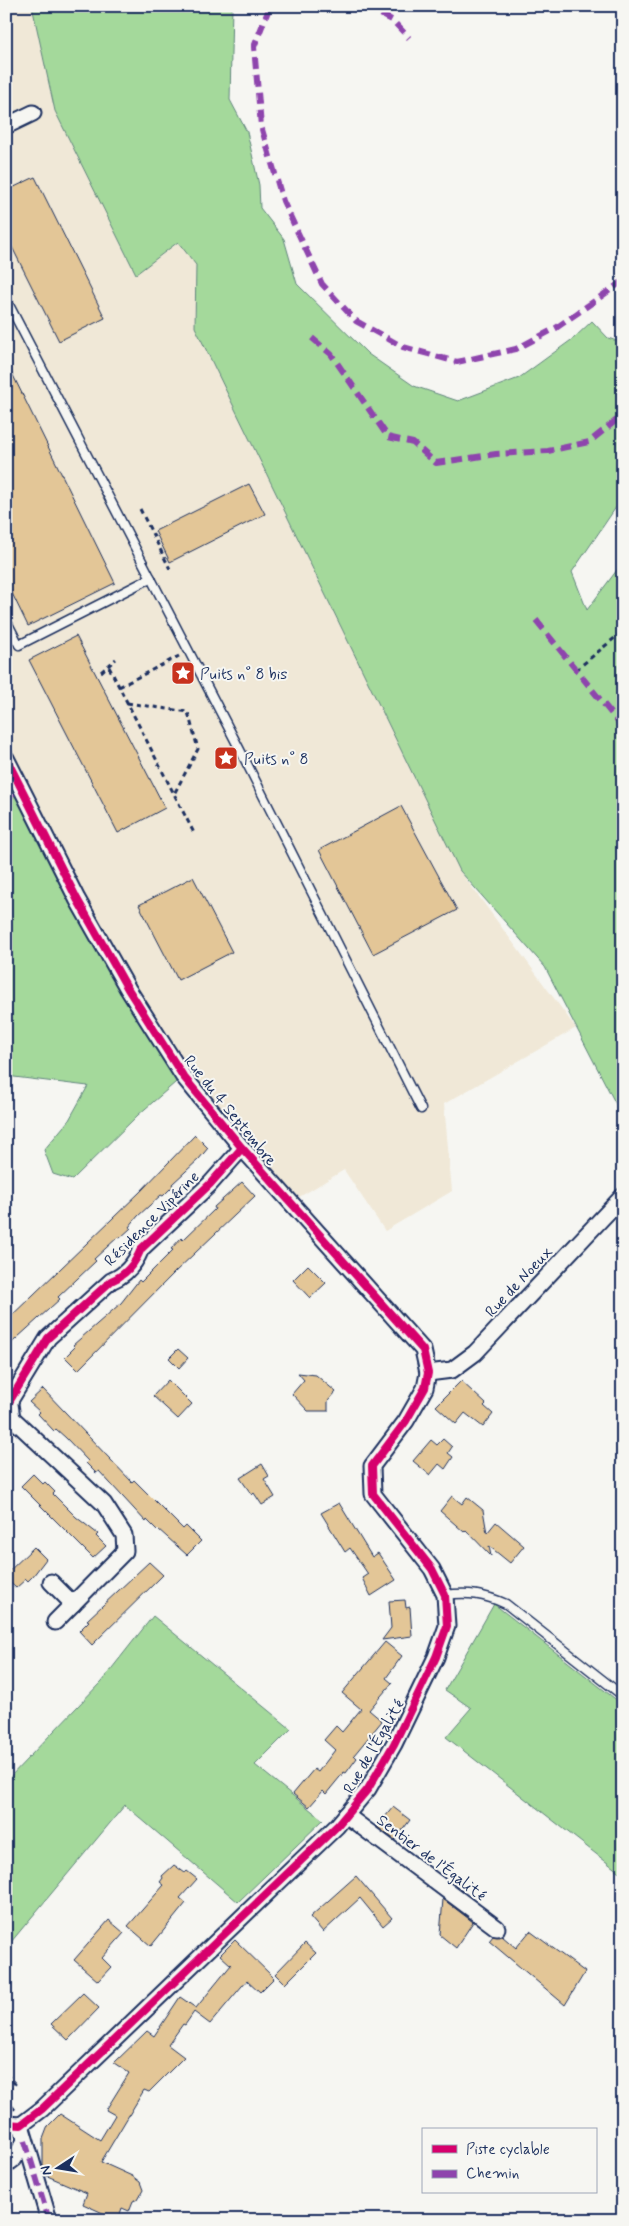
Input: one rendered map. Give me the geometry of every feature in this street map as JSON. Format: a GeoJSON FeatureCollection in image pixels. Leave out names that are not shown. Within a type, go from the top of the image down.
{"type":"FeatureCollection","features":[{"type":"Feature","properties":{"kind":"street"},"geometry":{"type":"LineString","coordinates":[[6,126],[33,113]]}},
{"type":"Feature","properties":{"kind":"street","name":"Rue du 4 Septembre"},"geometry":{"type":"LineString","coordinates":[[6,758],[77,899],[128,989],[183,1076],[242,1148],[423,1350],[428,1373]]}},
{"type":"Feature","properties":{"kind":"street","name":"Résidence Vipérine"},"geometry":{"type":"LineString","coordinates":[[55,1622],[125,1551],[124,1535],[104,1504],[12,1418],[8,1406],[48,1338],[111,1281],[121,1277],[136,1262],[142,1249],[210,1184],[242,1148]]}},
{"type":"Feature","properties":{"kind":"street","name":"Rue de Noeux"},"geometry":{"type":"LineString","coordinates":[[428,1373],[452,1370],[475,1353],[623,1196]]}},
{"type":"Feature","properties":{"kind":"street","name":"Rue de l'Égalité"},"geometry":{"type":"LineString","coordinates":[[14,2125],[42,2109],[346,1815],[368,1788],[394,1744],[436,1657],[447,1626],[444,1595],[432,1569],[373,1494],[372,1466],[406,1421],[425,1388],[428,1373]]}},
{"type":"Feature","properties":{"kind":"street"},"geometry":{"type":"LineString","coordinates":[[51,1582],[73,1604]]}},
{"type":"Feature","properties":{"kind":"street","name":"Sentier de l’Égalité"},"geometry":{"type":"LineString","coordinates":[[346,1815],[497,1928]]}},
{"type":"Feature","properties":{"kind":"street"},"geometry":{"type":"LineString","coordinates":[[14,2125],[25,2141],[49,2220]]}},
{"type":"Feature","properties":{"kind":"street"},"geometry":{"type":"LineString","coordinates":[[6,2165],[14,2159],[25,2141]]}},
{"type":"Feature","properties":{"kind":"lane"},"geometry":{"type":"LineString","coordinates":[[6,299],[151,578],[421,1109]]}},
{"type":"Feature","properties":{"kind":"lane"},"geometry":{"type":"LineString","coordinates":[[6,620],[19,645],[151,578]]}},
{"type":"Feature","properties":{"kind":"lane"},"geometry":{"type":"LineString","coordinates":[[444,1595],[465,1592],[486,1595],[506,1604],[623,1696]]}},
{"type":"Feature","properties":{"kind":"path"},"geometry":{"type":"LineString","coordinates":[[140,509],[170,569]]}},
{"type":"Feature","properties":{"kind":"path"},"geometry":{"type":"LineString","coordinates":[[576,670],[623,631]]}},
{"type":"Feature","properties":{"kind":"path"},"geometry":{"type":"LineString","coordinates":[[119,687],[182,654]]}},
{"type":"Feature","properties":{"kind":"path"},"geometry":{"type":"LineString","coordinates":[[101,672],[116,659]]}},
{"type":"Feature","properties":{"kind":"path"},"geometry":{"type":"LineString","coordinates":[[109,667],[194,833]]}},
{"type":"Feature","properties":{"kind":"path"},"geometry":{"type":"LineString","coordinates":[[127,703],[188,712],[198,749],[174,794]]}},
{"type":"Feature","properties":{"kind":"path"},"geometry":{"type":"LineString","coordinates":[[6,2074],[15,2084],[6,2092]]}},
{"type":"Feature","properties":{"kind":"shaded area"},"geometry":{"type":"Polygon","coordinates":[[[6,6],[32,6],[55,111],[136,274],[179,242],[196,264],[195,327],[460,871],[576,1028],[444,1104],[452,1191],[385,1231],[344,1170],[291,1202],[183,1076],[6,758],[6,6]]]}},
{"type":"Feature","properties":{"kind":"green space"},"geometry":{"type":"Polygon","coordinates":[[[32,6],[232,6],[230,100],[247,132],[259,185],[260,208],[284,239],[297,284],[368,354],[414,386],[458,401],[519,378],[574,338],[592,321],[608,338],[623,343],[623,497],[572,572],[587,610],[623,562],[623,1118],[545,967],[460,871],[195,327],[196,265],[178,242],[136,274],[55,111],[32,6]]]}},
{"type":"Feature","properties":{"kind":"green space"},"geometry":{"type":"Polygon","coordinates":[[[6,758],[183,1076],[138,1115],[72,1180],[53,1174],[44,1150],[69,1120],[88,1086],[6,1076],[6,758]]]}},
{"type":"Feature","properties":{"kind":"green space"},"geometry":{"type":"Polygon","coordinates":[[[494,1604],[623,1705],[623,1875],[446,1737],[471,1708],[445,1690],[494,1604]]]}},
{"type":"Feature","properties":{"kind":"green space"},"geometry":{"type":"Polygon","coordinates":[[[153,1616],[291,1729],[255,1765],[323,1820],[238,1902],[125,1805],[6,1948],[6,1781],[101,1682],[153,1616]]]}},
{"type":"Feature","properties":{"kind":"building"},"geometry":{"type":"Polygon","coordinates":[[[35,177],[105,318],[59,341],[6,235],[6,191],[35,177]]]}},
{"type":"Feature","properties":{"kind":"building"},"geometry":{"type":"Polygon","coordinates":[[[6,361],[115,583],[28,626],[6,581],[6,361]]]}},
{"type":"Feature","properties":{"kind":"building"},"geometry":{"type":"Polygon","coordinates":[[[249,484],[265,514],[170,562],[155,531],[249,484]]]}},
{"type":"Feature","properties":{"kind":"building"},"geometry":{"type":"Polygon","coordinates":[[[76,636],[165,808],[118,833],[29,660],[76,636]]]}},
{"type":"Feature","properties":{"kind":"building"},"geometry":{"type":"Polygon","coordinates":[[[401,806],[457,910],[373,954],[319,850],[401,806]]]}},
{"type":"Feature","properties":{"kind":"building"},"geometry":{"type":"Polygon","coordinates":[[[193,877],[232,952],[178,980],[139,905],[193,877]]]}},
{"type":"Feature","properties":{"kind":"building"},"geometry":{"type":"Polygon","coordinates":[[[195,1135],[208,1148],[199,1159],[172,1184],[173,1186],[163,1196],[161,1195],[138,1216],[129,1227],[131,1228],[94,1259],[96,1261],[58,1297],[60,1299],[6,1348],[6,1321],[140,1192],[195,1135]]]}},
{"type":"Feature","properties":{"kind":"building"},"geometry":{"type":"Polygon","coordinates":[[[242,1182],[255,1196],[175,1272],[78,1370],[65,1357],[75,1347],[73,1345],[121,1303],[139,1280],[141,1282],[173,1250],[171,1249],[181,1238],[183,1240],[215,1209],[214,1207],[242,1182]]]}},
{"type":"Feature","properties":{"kind":"building"},"geometry":{"type":"Polygon","coordinates":[[[308,1265],[326,1283],[310,1298],[293,1280],[308,1265]]]}},
{"type":"Feature","properties":{"kind":"building"},"geometry":{"type":"Polygon","coordinates":[[[178,1349],[188,1358],[179,1368],[169,1358],[178,1349]]]}},
{"type":"Feature","properties":{"kind":"building"},"geometry":{"type":"Polygon","coordinates":[[[298,1373],[316,1375],[336,1392],[328,1401],[328,1411],[308,1411],[292,1394],[304,1380],[298,1373]]]}},
{"type":"Feature","properties":{"kind":"building"},"geometry":{"type":"Polygon","coordinates":[[[168,1380],[192,1404],[178,1419],[153,1396],[168,1380]]]}},
{"type":"Feature","properties":{"kind":"building"},"geometry":{"type":"Polygon","coordinates":[[[461,1381],[486,1404],[484,1406],[493,1414],[483,1427],[465,1413],[456,1424],[436,1406],[461,1381]]]}},
{"type":"Feature","properties":{"kind":"building"},"geometry":{"type":"Polygon","coordinates":[[[43,1389],[132,1482],[134,1480],[183,1529],[186,1526],[201,1541],[187,1555],[147,1520],[146,1522],[99,1471],[96,1473],[86,1463],[88,1461],[66,1438],[56,1429],[54,1431],[38,1414],[40,1412],[29,1402],[43,1389]]]}},
{"type":"Feature","properties":{"kind":"building"},"geometry":{"type":"Polygon","coordinates":[[[443,1439],[452,1447],[448,1453],[453,1457],[445,1469],[439,1464],[430,1475],[413,1461],[431,1440],[437,1445],[443,1439]]]}},
{"type":"Feature","properties":{"kind":"building"},"geometry":{"type":"Polygon","coordinates":[[[262,1464],[269,1476],[264,1479],[275,1497],[262,1505],[240,1478],[262,1464]]]}},
{"type":"Feature","properties":{"kind":"building"},"geometry":{"type":"Polygon","coordinates":[[[33,1474],[55,1492],[53,1494],[76,1517],[98,1534],[96,1536],[106,1546],[93,1558],[21,1486],[33,1474]]]}},
{"type":"Feature","properties":{"kind":"building"},"geometry":{"type":"Polygon","coordinates":[[[452,1496],[462,1504],[467,1497],[483,1510],[487,1533],[496,1522],[524,1546],[510,1563],[489,1546],[491,1556],[466,1530],[464,1532],[440,1511],[452,1496]]]}},
{"type":"Feature","properties":{"kind":"building"},"geometry":{"type":"Polygon","coordinates":[[[339,1503],[372,1557],[378,1553],[396,1580],[371,1596],[362,1578],[368,1574],[350,1548],[345,1552],[321,1513],[339,1503]]]}},
{"type":"Feature","properties":{"kind":"building"},"geometry":{"type":"Polygon","coordinates":[[[34,1547],[46,1559],[28,1581],[26,1579],[16,1588],[6,1579],[6,1574],[34,1547]]]}},
{"type":"Feature","properties":{"kind":"building"},"geometry":{"type":"Polygon","coordinates":[[[149,1562],[163,1575],[92,1645],[79,1631],[89,1621],[87,1620],[149,1562]]]}},
{"type":"Feature","properties":{"kind":"building"},"geometry":{"type":"Polygon","coordinates":[[[405,1600],[406,1608],[410,1607],[412,1636],[382,1640],[391,1628],[389,1601],[405,1600]]]}},
{"type":"Feature","properties":{"kind":"building"},"geometry":{"type":"Polygon","coordinates":[[[385,1642],[402,1656],[386,1678],[392,1683],[369,1710],[382,1721],[354,1755],[357,1758],[346,1773],[344,1772],[326,1794],[323,1791],[309,1807],[293,1794],[314,1769],[318,1772],[335,1750],[324,1740],[336,1726],[342,1732],[361,1709],[342,1693],[385,1642]]]}},
{"type":"Feature","properties":{"kind":"building"},"geometry":{"type":"Polygon","coordinates":[[[393,1807],[410,1820],[395,1840],[377,1827],[393,1807]]]}},
{"type":"Feature","properties":{"kind":"building"},"geometry":{"type":"Polygon","coordinates":[[[174,1865],[185,1873],[187,1871],[197,1879],[180,1898],[186,1903],[151,1946],[128,1926],[164,1885],[160,1882],[163,1878],[162,1876],[174,1865]]]}},
{"type":"Feature","properties":{"kind":"building"},"geometry":{"type":"Polygon","coordinates":[[[356,1876],[392,1918],[383,1926],[360,1898],[323,1932],[310,1917],[356,1876]]]}},
{"type":"Feature","properties":{"kind":"building"},"geometry":{"type":"Polygon","coordinates":[[[443,1899],[473,1922],[456,1948],[440,1935],[443,1899]]]}},
{"type":"Feature","properties":{"kind":"building"},"geometry":{"type":"Polygon","coordinates":[[[109,1920],[124,1933],[102,1958],[111,1967],[98,1981],[74,1960],[109,1920]]]}},
{"type":"Feature","properties":{"kind":"building"},"geometry":{"type":"Polygon","coordinates":[[[530,1931],[585,1972],[565,2005],[489,1941],[493,1936],[502,1936],[516,1948],[530,1931]]]}},
{"type":"Feature","properties":{"kind":"building"},"geometry":{"type":"Polygon","coordinates":[[[235,1940],[274,1978],[260,1992],[247,1980],[210,2024],[194,2012],[168,2045],[184,2057],[149,2092],[144,2090],[101,2162],[132,2176],[140,2182],[143,2190],[138,2199],[133,2201],[129,2211],[122,2208],[118,2220],[103,2220],[105,2214],[83,2204],[87,2193],[45,2175],[43,2139],[48,2126],[60,2114],[100,2140],[115,2115],[106,2110],[129,2073],[114,2063],[147,2031],[154,2036],[180,1997],[196,2008],[231,1965],[220,1955],[235,1940]]]}},
{"type":"Feature","properties":{"kind":"building"},"geometry":{"type":"Polygon","coordinates":[[[305,1943],[316,1953],[285,1984],[275,1974],[305,1943]]]}},
{"type":"Feature","properties":{"kind":"building"},"geometry":{"type":"Polygon","coordinates":[[[83,1993],[99,2008],[68,2040],[51,2024],[83,1993]]]}},
{"type":"Feature","properties":{"kind":"marked path"},"geometry":{"type":"LineString","coordinates":[[270,6],[254,47],[261,126],[283,201],[322,284],[356,321],[403,347],[457,362],[516,349],[556,328],[623,281]]}},
{"type":"Feature","properties":{"kind":"marked path"},"geometry":{"type":"LineString","coordinates":[[365,6],[392,20],[409,38]]}},
{"type":"Feature","properties":{"kind":"marked path"},"geometry":{"type":"LineString","coordinates":[[312,338],[331,354],[388,437],[413,443],[436,463],[496,454],[548,451],[589,442],[623,415]]}},
{"type":"Feature","properties":{"kind":"marked path"},"geometry":{"type":"LineString","coordinates":[[536,620],[623,728]]}},
{"type":"Feature","properties":{"kind":"marked path"},"geometry":{"type":"LineString","coordinates":[[6,803],[19,784]]}},
{"type":"Feature","properties":{"kind":"marked path"},"geometry":{"type":"LineString","coordinates":[[25,2141],[49,2220]]}},
{"type":"Feature","properties":{"kind":"cycle path"},"geometry":{"type":"LineString","coordinates":[[6,758],[77,899],[128,989],[183,1076],[242,1148],[423,1350],[428,1373],[425,1388],[406,1421],[372,1466],[373,1494],[432,1569],[445,1595],[447,1626],[436,1657],[394,1744],[368,1789],[337,1826],[42,2109],[21,2125],[6,2124]]}},
{"type":"Feature","properties":{"kind":"cycle path"},"geometry":{"type":"LineString","coordinates":[[6,1407],[48,1338],[111,1281],[126,1272],[141,1249],[210,1184],[242,1148]]}},
{"type":"Feature","properties":{"kind":"place","name":"Puits n° 8 bis"},"geometry":{"type":"Point","coordinates":[183,673]}},
{"type":"Feature","properties":{"kind":"place","name":"Puits n° 8"},"geometry":{"type":"Point","coordinates":[226,758]}}]}
